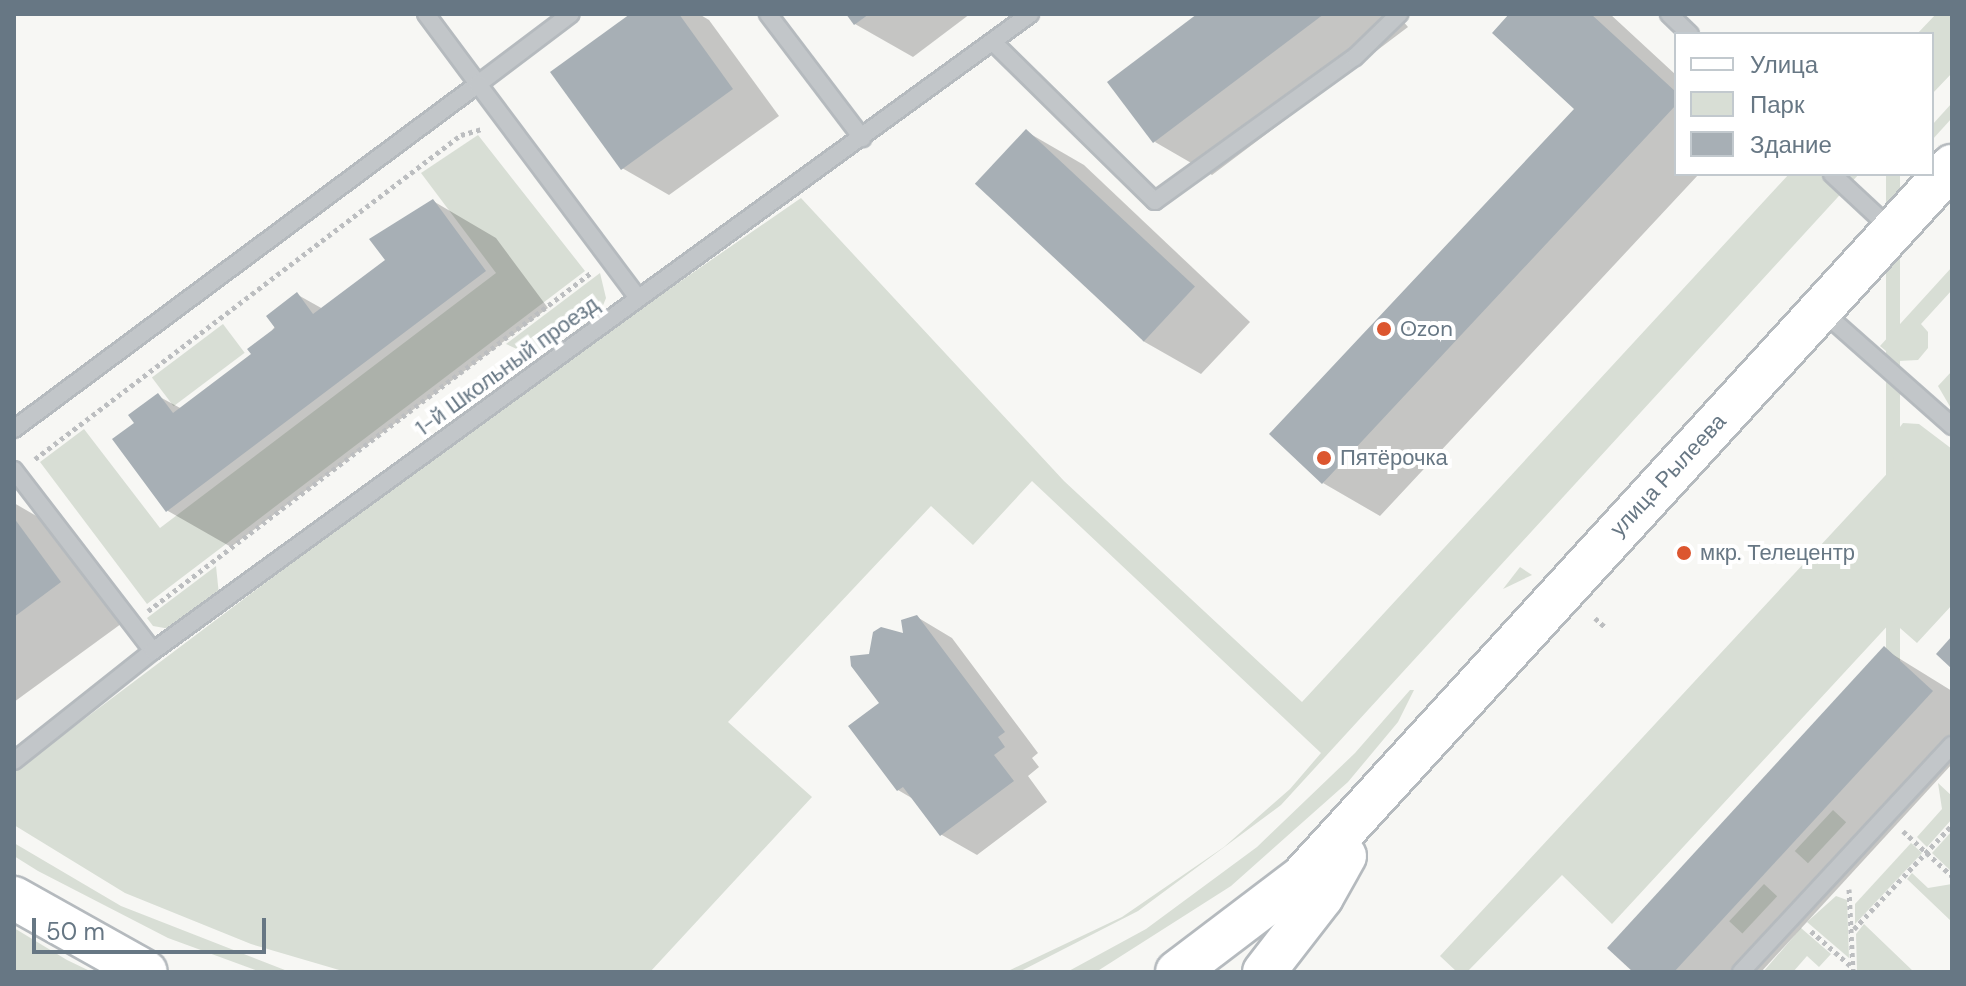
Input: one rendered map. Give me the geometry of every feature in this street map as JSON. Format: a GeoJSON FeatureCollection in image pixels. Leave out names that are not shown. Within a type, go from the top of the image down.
{"type":"FeatureCollection","features":[{"type":"Feature","properties":{"kind":"main road","name":"улица Рылеева"},"geometry":{"type":"LineString","coordinates":[[1384,785],[1952,166]]}},
{"type":"Feature","properties":{"kind":"main road"},"geometry":{"type":"LineString","coordinates":[[1177,972],[1301,878],[1384,785]]}},
{"type":"Feature","properties":{"kind":"main road"},"geometry":{"type":"LineString","coordinates":[[1264,972],[1322,897],[1384,785]]}},
{"type":"Feature","properties":{"kind":"main road"},"geometry":{"type":"LineString","coordinates":[[14,898],[146,972]]}},
{"type":"Feature","properties":{"kind":"lane"},"geometry":{"type":"LineString","coordinates":[[426,14],[638,298]]}},
{"type":"Feature","properties":{"kind":"lane"},"geometry":{"type":"LineString","coordinates":[[14,429],[571,14]]}},
{"type":"Feature","properties":{"kind":"lane"},"geometry":{"type":"LineString","coordinates":[[768,14],[862,138]]}},
{"type":"Feature","properties":{"kind":"lane","name":"1-й Школьный проезд"},"geometry":{"type":"LineString","coordinates":[[14,761],[153,651],[1030,14]]}},
{"type":"Feature","properties":{"kind":"lane"},"geometry":{"type":"LineString","coordinates":[[993,42],[1155,201],[1355,57],[1399,14]]}},
{"type":"Feature","properties":{"kind":"lane"},"geometry":{"type":"LineString","coordinates":[[1669,14],[1688,32]]}},
{"type":"Feature","properties":{"kind":"lane"},"geometry":{"type":"LineString","coordinates":[[1834,176],[1892,231]]}},
{"type":"Feature","properties":{"kind":"lane"},"geometry":{"type":"LineString","coordinates":[[1820,309],[1952,426]]}},
{"type":"Feature","properties":{"kind":"lane"},"geometry":{"type":"LineString","coordinates":[[14,470],[130,625],[153,651]]}},
{"type":"Feature","properties":{"kind":"lane"},"geometry":{"type":"LineString","coordinates":[[1741,972],[1952,745]]}},
{"type":"Feature","properties":{"kind":"path"},"geometry":{"type":"LineString","coordinates":[[43,472],[34,460],[449,145],[473,129],[490,135]]}},
{"type":"Feature","properties":{"kind":"path"},"geometry":{"type":"LineString","coordinates":[[583,259],[593,272]]}},
{"type":"Feature","properties":{"kind":"path"},"geometry":{"type":"LineString","coordinates":[[130,625],[608,260]]}},
{"type":"Feature","properties":{"kind":"path"},"geometry":{"type":"LineString","coordinates":[[139,598],[149,610]]}},
{"type":"Feature","properties":{"kind":"path"},"geometry":{"type":"LineString","coordinates":[[1595,618],[1605,627]]}},
{"type":"Feature","properties":{"kind":"path"},"geometry":{"type":"LineString","coordinates":[[1885,815],[1952,876]]}},
{"type":"Feature","properties":{"kind":"path"},"geometry":{"type":"LineString","coordinates":[[1854,929],[1952,825]]}},
{"type":"Feature","properties":{"kind":"path"},"geometry":{"type":"LineString","coordinates":[[1832,871],[1849,890],[1854,929],[1853,970]]}},
{"type":"Feature","properties":{"kind":"path"},"geometry":{"type":"LineString","coordinates":[[1794,915],[1853,970]]}},
{"type":"Feature","properties":{"kind":"green space"},"geometry":{"type":"Polygon","coordinates":[[[1936,14],[1952,14],[1952,73],[1934,92],[1934,32],[1919,32],[1936,14]]]}},
{"type":"Feature","properties":{"kind":"green space"},"geometry":{"type":"Polygon","coordinates":[[[1952,103],[1952,118],[1934,138],[1934,123],[1952,103]]]}},
{"type":"Feature","properties":{"kind":"green space"},"geometry":{"type":"Polygon","coordinates":[[[478,135],[585,271],[147,604],[40,462],[84,429],[160,528],[496,273],[421,173],[478,135]]]}},
{"type":"Feature","properties":{"kind":"green space"},"geometry":{"type":"Polygon","coordinates":[[[1787,176],[1857,176],[1281,805],[1138,911],[1019,972],[1006,972],[1122,917],[1224,847],[1290,789],[1321,753],[1032,481],[973,545],[931,506],[728,722],[812,797],[650,972],[346,972],[251,944],[125,893],[14,825],[14,772],[504,403],[801,198],[1064,481],[1302,702],[1787,176]]]}},
{"type":"Feature","properties":{"kind":"green space"},"geometry":{"type":"Polygon","coordinates":[[[1886,176],[1900,176],[1900,681],[1886,681],[1886,176]]]}},
{"type":"Feature","properties":{"kind":"green space"},"geometry":{"type":"Polygon","coordinates":[[[1952,267],[1952,290],[1921,324],[1928,332],[1928,348],[1918,360],[1898,361],[1880,346],[1952,267]]]}},
{"type":"Feature","properties":{"kind":"green space"},"geometry":{"type":"Polygon","coordinates":[[[600,273],[606,298],[602,308],[542,350],[526,353],[506,344],[600,273]]]}},
{"type":"Feature","properties":{"kind":"green space"},"geometry":{"type":"Polygon","coordinates":[[[223,324],[245,353],[174,406],[152,378],[223,324]]]}},
{"type":"Feature","properties":{"kind":"green space"},"geometry":{"type":"Polygon","coordinates":[[[1952,371],[1952,410],[1938,386],[1952,371]]]}},
{"type":"Feature","properties":{"kind":"green space"},"geometry":{"type":"Polygon","coordinates":[[[1903,423],[1919,424],[1952,449],[1952,605],[1917,643],[1892,621],[1612,924],[1562,875],[1467,972],[1457,972],[1440,956],[1896,464],[1887,444],[1903,423]]]}},
{"type":"Feature","properties":{"kind":"green space"},"geometry":{"type":"Polygon","coordinates":[[[216,566],[219,595],[170,629],[153,626],[147,618],[216,566]]]}},
{"type":"Feature","properties":{"kind":"green space"},"geometry":{"type":"Polygon","coordinates":[[[1520,567],[1532,575],[1503,589],[1520,567]]]}},
{"type":"Feature","properties":{"kind":"green space"},"geometry":{"type":"Polygon","coordinates":[[[1410,690],[1414,690],[1398,722],[1348,782],[1231,886],[1096,972],[1067,972],[1146,929],[1257,847],[1355,753],[1410,690]]]}},
{"type":"Feature","properties":{"kind":"green space"},"geometry":{"type":"Polygon","coordinates":[[[1938,783],[1952,796],[1952,819],[1927,847],[1917,837],[1942,809],[1938,783]]]}},
{"type":"Feature","properties":{"kind":"green space"},"geometry":{"type":"Polygon","coordinates":[[[1833,810],[1846,822],[1808,863],[1795,851],[1833,810]]]}},
{"type":"Feature","properties":{"kind":"green space"},"geometry":{"type":"Polygon","coordinates":[[[1952,831],[1952,872],[1932,853],[1952,831]]]}},
{"type":"Feature","properties":{"kind":"green space"},"geometry":{"type":"Polygon","coordinates":[[[14,843],[121,906],[290,972],[261,972],[168,938],[38,871],[14,856],[14,843]]]}},
{"type":"Feature","properties":{"kind":"green space"},"geometry":{"type":"Polygon","coordinates":[[[1911,843],[1922,853],[1855,924],[1855,904],[1911,843]]]}},
{"type":"Feature","properties":{"kind":"green space"},"geometry":{"type":"Polygon","coordinates":[[[1912,873],[1928,888],[1952,884],[1952,922],[1907,879],[1912,873]]]}},
{"type":"Feature","properties":{"kind":"green space"},"geometry":{"type":"Polygon","coordinates":[[[1764,884],[1777,896],[1742,934],[1729,921],[1764,884]]]}},
{"type":"Feature","properties":{"kind":"green space"},"geometry":{"type":"Polygon","coordinates":[[[1836,896],[1847,900],[1849,958],[1807,922],[1836,896]]]}},
{"type":"Feature","properties":{"kind":"green space"},"geometry":{"type":"Polygon","coordinates":[[[1864,924],[1914,972],[1857,972],[1856,934],[1864,924]]]}},
{"type":"Feature","properties":{"kind":"green space"},"geometry":{"type":"Polygon","coordinates":[[[14,928],[67,960],[92,972],[14,972],[14,928]]]}},
{"type":"Feature","properties":{"kind":"green space"},"geometry":{"type":"Polygon","coordinates":[[[1801,928],[1831,954],[1819,967],[1807,956],[1793,972],[1763,972],[1801,928]]]}},
{"type":"Feature","properties":{"kind":"building"},"geometry":{"type":"Polygon","coordinates":[[[630,14],[679,14],[733,89],[621,170],[550,72],[630,14]]]}},
{"type":"Feature","properties":{"kind":"building"},"geometry":{"type":"Polygon","coordinates":[[[846,14],[869,14],[854,25],[846,14]]]}},
{"type":"Feature","properties":{"kind":"building"},"geometry":{"type":"Polygon","coordinates":[[[1197,14],[1324,14],[1153,143],[1107,82],[1197,14]]]}},
{"type":"Feature","properties":{"kind":"building"},"geometry":{"type":"Polygon","coordinates":[[[1509,14],[1591,14],[1674,90],[1674,107],[1322,484],[1269,434],[1574,109],[1492,33],[1509,14]]]}},
{"type":"Feature","properties":{"kind":"building"},"geometry":{"type":"Polygon","coordinates":[[[1026,129],[1195,287],[1144,341],[975,184],[1026,129]]]}},
{"type":"Feature","properties":{"kind":"building"},"geometry":{"type":"Polygon","coordinates":[[[433,199],[486,271],[166,512],[112,439],[134,423],[128,415],[158,393],[173,413],[251,354],[247,349],[275,328],[266,316],[297,292],[313,314],[385,260],[369,239],[433,199]]]}},
{"type":"Feature","properties":{"kind":"building"},"geometry":{"type":"Polygon","coordinates":[[[14,518],[61,582],[14,617],[14,518]]]}},
{"type":"Feature","properties":{"kind":"building"},"geometry":{"type":"Polygon","coordinates":[[[917,615],[1005,732],[998,737],[1005,747],[994,755],[1014,781],[940,836],[903,787],[897,791],[848,726],[879,703],[851,666],[850,656],[869,654],[873,632],[881,627],[903,633],[901,620],[917,615]]]}},
{"type":"Feature","properties":{"kind":"building"},"geometry":{"type":"Polygon","coordinates":[[[1952,636],[1952,669],[1936,654],[1952,636]]]}},
{"type":"Feature","properties":{"kind":"building"},"geometry":{"type":"Polygon","coordinates":[[[1884,646],[1933,691],[1674,972],[1633,972],[1607,948],[1884,646]]]}},
{"type":"Feature","properties":{"kind":"place","name":"Ozon"},"geometry":{"type":"Point","coordinates":[1384,329]}},
{"type":"Feature","properties":{"kind":"place","name":"Пятёрочка"},"geometry":{"type":"Point","coordinates":[1324,458]}},
{"type":"Feature","properties":{"kind":"place","name":"мкр. Телецентр"},"geometry":{"type":"Point","coordinates":[1684,553]}}]}
